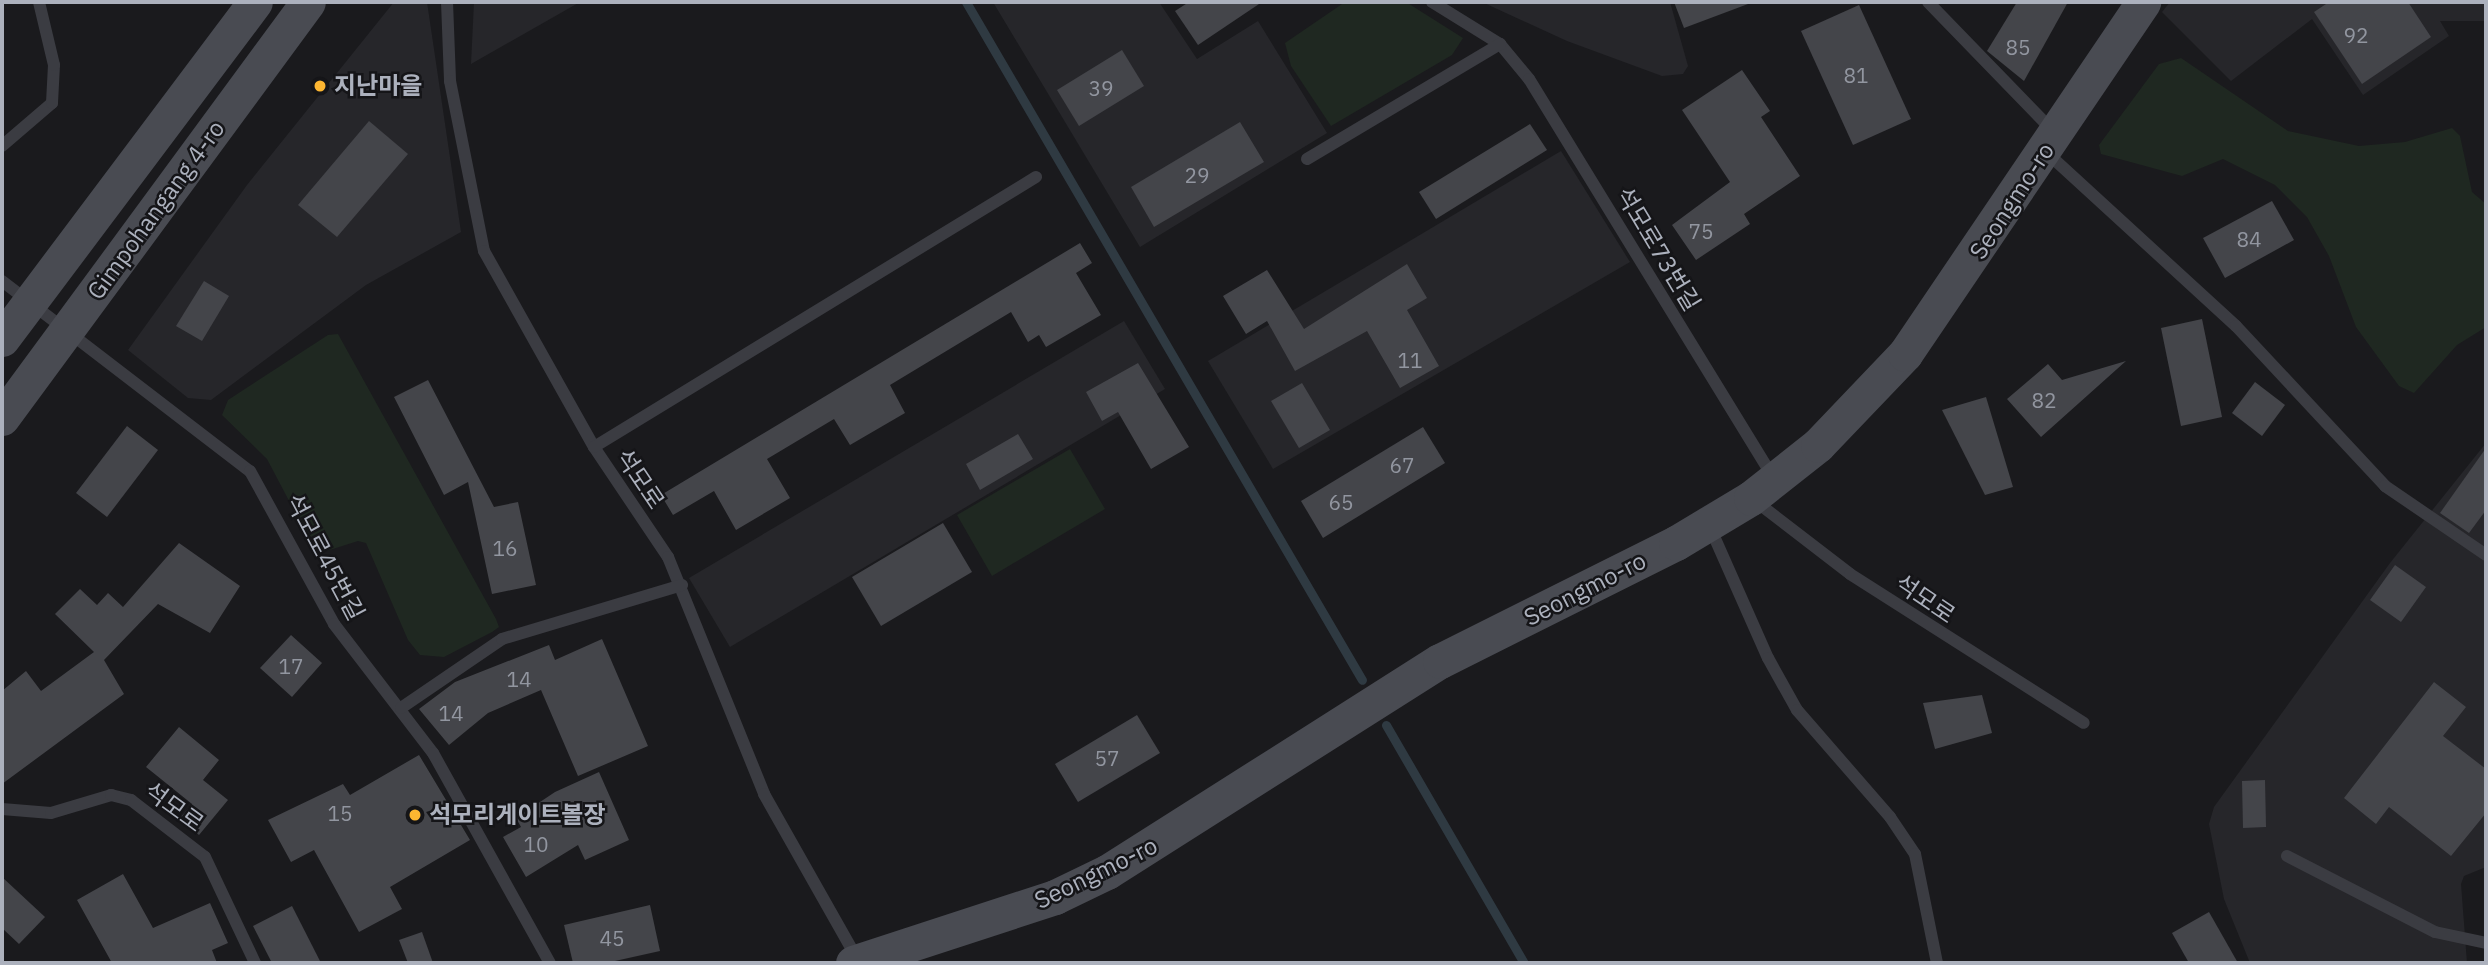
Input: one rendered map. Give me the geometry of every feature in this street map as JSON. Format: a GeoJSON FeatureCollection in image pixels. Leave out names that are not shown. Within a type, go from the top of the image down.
{"type":"FeatureCollection","features":[{"type":"Feature","properties":{"kind":"street","name":"Gimpohangang 4-ro"},"geometry":{"type":"LineString","coordinates":[[2,340],[256,2]]}},
{"type":"Feature","properties":{"kind":"street","name":"Gimpohangang 4-ro"},"geometry":{"type":"LineString","coordinates":[[2,418],[308,2]]}},
{"type":"Feature","properties":{"kind":"street","name":"Seongmo-ro"},"geometry":{"type":"LineString","coordinates":[[858,963],[1055,897],[1107,872],[1440,662],[1709,524],[1763,489],[1818,446],[1906,354],[2143,2]]}},
{"type":"Feature","properties":{"kind":"lane"},"geometry":{"type":"LineString","coordinates":[[2,146],[52,103],[54,65],[39,2]]}},
{"type":"Feature","properties":{"kind":"lane","name":"석모로"},"geometry":{"type":"LineString","coordinates":[[447,2],[450,81],[484,251],[594,447],[682,585],[764,794],[858,963]]}},
{"type":"Feature","properties":{"kind":"lane","name":"석모로73번길"},"geometry":{"type":"LineString","coordinates":[[1432,2],[1500,44],[1530,79],[1763,489]]}},
{"type":"Feature","properties":{"kind":"lane"},"geometry":{"type":"LineString","coordinates":[[1928,2],[2050,143],[2236,326],[2385,486],[2486,555]]}},
{"type":"Feature","properties":{"kind":"lane"},"geometry":{"type":"LineString","coordinates":[[1307,159],[1500,44]]}},
{"type":"Feature","properties":{"kind":"lane"},"geometry":{"type":"LineString","coordinates":[[594,447],[1036,177]]}},
{"type":"Feature","properties":{"kind":"lane","name":"석모로45번길"},"geometry":{"type":"LineString","coordinates":[[2,281],[250,471],[334,624],[433,753],[550,963]]}},
{"type":"Feature","properties":{"kind":"lane","name":"석모로"},"geometry":{"type":"LineString","coordinates":[[1763,489],[1861,582],[2084,723]]}},
{"type":"Feature","properties":{"kind":"lane"},"geometry":{"type":"LineString","coordinates":[[1709,524],[1768,658],[1797,710],[1890,817],[1914,854],[1937,963]]}},
{"type":"Feature","properties":{"kind":"lane"},"geometry":{"type":"LineString","coordinates":[[401,708],[502,639],[682,585]]}},
{"type":"Feature","properties":{"kind":"lane","name":"석모로"},"geometry":{"type":"LineString","coordinates":[[2,809],[51,813],[111,795],[131,800],[205,857],[255,963]]}},
{"type":"Feature","properties":{"kind":"lane"},"geometry":{"type":"LineString","coordinates":[[2287,856],[2425,928],[2486,943]]}},
{"type":"Feature","properties":{"kind":"shaded area"},"geometry":{"type":"Polygon","coordinates":[[[394,2],[427,2],[461,232],[366,285],[211,400],[188,398],[128,350],[247,185],[394,2]]]}},
{"type":"Feature","properties":{"kind":"shaded area"},"geometry":{"type":"Polygon","coordinates":[[[474,2],[580,2],[471,64],[474,2]]]}},
{"type":"Feature","properties":{"kind":"shaded area"},"geometry":{"type":"Polygon","coordinates":[[[993,2],[1159,2],[1197,59],[1258,21],[1327,133],[1140,247],[993,2]]]}},
{"type":"Feature","properties":{"kind":"shaded area"},"geometry":{"type":"Polygon","coordinates":[[[1345,2],[1406,2],[1463,38],[1452,55],[1331,126],[1291,66],[1285,43],[1345,2]]]}},
{"type":"Feature","properties":{"kind":"shaded area"},"geometry":{"type":"Polygon","coordinates":[[[1482,2],[1670,2],[1688,66],[1683,74],[1662,76],[1567,41],[1482,2]]]}},
{"type":"Feature","properties":{"kind":"shaded area"},"geometry":{"type":"Polygon","coordinates":[[[2170,2],[2486,2],[2486,21],[2440,21],[2449,36],[2363,95],[2312,19],[2231,81],[2162,12],[2170,2]]]}},
{"type":"Feature","properties":{"kind":"shaded area"},"geometry":{"type":"Polygon","coordinates":[[[2181,58],[2288,131],[2359,146],[2405,142],[2452,128],[2460,136],[2472,192],[2486,204],[2486,327],[2457,345],[2414,393],[2399,386],[2356,327],[2329,256],[2307,217],[2275,185],[2223,159],[2182,176],[2101,154],[2099,145],[2159,64],[2181,58]]]}},
{"type":"Feature","properties":{"kind":"shaded area"},"geometry":{"type":"Polygon","coordinates":[[[1561,151],[1630,262],[1273,469],[1208,361],[1561,151]]]}},
{"type":"Feature","properties":{"kind":"shaded area"},"geometry":{"type":"Polygon","coordinates":[[[1124,321],[1165,389],[730,647],[689,578],[1124,321]]]}},
{"type":"Feature","properties":{"kind":"shaded area"},"geometry":{"type":"Polygon","coordinates":[[[338,334],[499,627],[444,657],[420,655],[408,640],[366,543],[358,541],[317,554],[267,459],[222,415],[228,400],[328,335],[338,334]]]}},
{"type":"Feature","properties":{"kind":"shaded area"},"geometry":{"type":"Polygon","coordinates":[[[2486,443],[2486,867],[2464,876],[2461,884],[2467,963],[2250,963],[2224,899],[2209,824],[2214,807],[2390,563],[2486,443]]]}},
{"type":"Feature","properties":{"kind":"shaded area"},"geometry":{"type":"Polygon","coordinates":[[[1070,449],[1105,509],[992,576],[957,515],[1070,449]]]}},
{"type":"Feature","properties":{"kind":"building"},"geometry":{"type":"Polygon","coordinates":[[[1189,2],[1262,2],[1198,45],[1175,11],[1189,2]]]}},
{"type":"Feature","properties":{"kind":"building"},"geometry":{"type":"Polygon","coordinates":[[[1674,2],[1747,2],[1748,4],[1684,28],[1674,2]]]}},
{"type":"Feature","properties":{"kind":"building"},"geometry":{"type":"Polygon","coordinates":[[[2017,2],[2068,2],[2024,81],[1987,51],[2017,2]]]}},
{"type":"Feature","properties":{"kind":"building"},"geometry":{"type":"Polygon","coordinates":[[[2329,2],[2408,2],[2431,37],[2362,84],[2314,12],[2329,2]]]}},
{"type":"Feature","properties":{"kind":"building"},"geometry":{"type":"Polygon","coordinates":[[[1859,5],[1911,119],[1853,145],[1801,31],[1859,5]]]}},
{"type":"Feature","properties":{"kind":"building"},"geometry":{"type":"Polygon","coordinates":[[[1122,50],[1144,86],[1079,126],[1057,90],[1122,50]]]}},
{"type":"Feature","properties":{"kind":"building"},"geometry":{"type":"Polygon","coordinates":[[[1742,70],[1770,111],[1761,117],[1800,176],[1744,214],[1750,224],[1696,260],[1672,225],[1730,182],[1682,110],[1742,70]]]}},
{"type":"Feature","properties":{"kind":"building"},"geometry":{"type":"Polygon","coordinates":[[[369,121],[408,154],[337,237],[298,205],[369,121]]]}},
{"type":"Feature","properties":{"kind":"building"},"geometry":{"type":"Polygon","coordinates":[[[1240,122],[1264,162],[1154,227],[1131,187],[1240,122]]]}},
{"type":"Feature","properties":{"kind":"building"},"geometry":{"type":"Polygon","coordinates":[[[1530,124],[1547,150],[1436,219],[1419,192],[1530,124]]]}},
{"type":"Feature","properties":{"kind":"building"},"geometry":{"type":"Polygon","coordinates":[[[2272,201],[2294,240],[2225,278],[2203,238],[2272,201]]]}},
{"type":"Feature","properties":{"kind":"building"},"geometry":{"type":"Polygon","coordinates":[[[1080,243],[1092,263],[1076,273],[1101,315],[1046,347],[1039,335],[1028,342],[1011,312],[890,385],[905,413],[850,445],[834,419],[767,459],[790,498],[736,530],[714,491],[673,515],[661,495],[1080,243]]]}},
{"type":"Feature","properties":{"kind":"building"},"geometry":{"type":"Polygon","coordinates":[[[1407,264],[1427,298],[1407,310],[1439,366],[1400,388],[1367,331],[1295,371],[1267,321],[1246,334],[1223,296],[1267,270],[1304,329],[1407,264]]]}},
{"type":"Feature","properties":{"kind":"building"},"geometry":{"type":"Polygon","coordinates":[[[204,281],[229,296],[202,341],[176,326],[204,281]]]}},
{"type":"Feature","properties":{"kind":"building"},"geometry":{"type":"Polygon","coordinates":[[[2202,319],[2222,417],[2181,426],[2161,328],[2202,319]]]}},
{"type":"Feature","properties":{"kind":"building"},"geometry":{"type":"Polygon","coordinates":[[[2126,361],[2041,437],[2007,399],[2048,364],[2062,380],[2126,361]]]}},
{"type":"Feature","properties":{"kind":"building"},"geometry":{"type":"Polygon","coordinates":[[[1138,363],[1189,447],[1151,469],[1118,412],[1102,421],[1086,392],[1138,363]]]}},
{"type":"Feature","properties":{"kind":"building"},"geometry":{"type":"Polygon","coordinates":[[[428,380],[494,507],[518,502],[536,585],[492,594],[468,482],[444,495],[394,397],[428,380]]]}},
{"type":"Feature","properties":{"kind":"building"},"geometry":{"type":"Polygon","coordinates":[[[2255,382],[2285,405],[2262,436],[2232,413],[2255,382]]]}},
{"type":"Feature","properties":{"kind":"building"},"geometry":{"type":"Polygon","coordinates":[[[1302,383],[1330,430],[1299,448],[1271,401],[1302,383]]]}},
{"type":"Feature","properties":{"kind":"building"},"geometry":{"type":"Polygon","coordinates":[[[1986,397],[2013,487],[1985,495],[1942,410],[1986,397]]]}},
{"type":"Feature","properties":{"kind":"building"},"geometry":{"type":"Polygon","coordinates":[[[127,426],[158,450],[107,517],[76,493],[127,426]]]}},
{"type":"Feature","properties":{"kind":"building"},"geometry":{"type":"Polygon","coordinates":[[[1423,427],[1445,463],[1323,538],[1301,501],[1423,427]]]}},
{"type":"Feature","properties":{"kind":"building"},"geometry":{"type":"Polygon","coordinates":[[[1018,434],[1033,459],[980,490],[966,464],[1018,434]]]}},
{"type":"Feature","properties":{"kind":"building"},"geometry":{"type":"Polygon","coordinates":[[[2486,448],[2486,510],[2469,533],[2440,513],[2486,448]]]}},
{"type":"Feature","properties":{"kind":"building"},"geometry":{"type":"Polygon","coordinates":[[[943,523],[972,572],[881,626],[852,577],[943,523]]]}},
{"type":"Feature","properties":{"kind":"building"},"geometry":{"type":"Polygon","coordinates":[[[179,543],[240,586],[210,633],[158,604],[104,660],[124,694],[2,784],[2,691],[26,671],[41,691],[94,652],[55,614],[80,589],[97,605],[108,593],[123,607],[179,543]]]}},
{"type":"Feature","properties":{"kind":"building"},"geometry":{"type":"Polygon","coordinates":[[[2395,565],[2426,587],[2401,622],[2370,600],[2395,565]]]}},
{"type":"Feature","properties":{"kind":"building"},"geometry":{"type":"Polygon","coordinates":[[[291,635],[322,663],[292,697],[260,668],[291,635]]]}},
{"type":"Feature","properties":{"kind":"building"},"geometry":{"type":"Polygon","coordinates":[[[602,639],[648,746],[578,776],[541,690],[488,713],[449,745],[419,709],[455,682],[549,645],[555,660],[602,639]]]}},
{"type":"Feature","properties":{"kind":"building"},"geometry":{"type":"Polygon","coordinates":[[[2434,682],[2466,707],[2443,736],[2486,769],[2486,813],[2451,856],[2389,807],[2376,824],[2344,798],[2434,682]]]}},
{"type":"Feature","properties":{"kind":"building"},"geometry":{"type":"Polygon","coordinates":[[[1982,695],[1992,733],[1935,749],[1923,703],[1982,695]]]}},
{"type":"Feature","properties":{"kind":"building"},"geometry":{"type":"Polygon","coordinates":[[[1137,715],[1160,753],[1078,802],[1055,764],[1137,715]]]}},
{"type":"Feature","properties":{"kind":"building"},"geometry":{"type":"Polygon","coordinates":[[[179,727],[219,760],[203,780],[228,800],[199,835],[180,818],[192,804],[146,767],[179,727]]]}},
{"type":"Feature","properties":{"kind":"building"},"geometry":{"type":"Polygon","coordinates":[[[419,755],[470,840],[390,887],[402,909],[359,932],[314,850],[291,862],[268,820],[343,784],[350,795],[419,755]]]}},
{"type":"Feature","properties":{"kind":"building"},"geometry":{"type":"Polygon","coordinates":[[[599,772],[629,840],[585,860],[578,845],[526,877],[503,837],[521,827],[516,818],[555,792],[599,772]]]}},
{"type":"Feature","properties":{"kind":"building"},"geometry":{"type":"Polygon","coordinates":[[[2265,780],[2266,827],[2243,828],[2242,781],[2265,780]]]}},
{"type":"Feature","properties":{"kind":"building"},"geometry":{"type":"Polygon","coordinates":[[[123,874],[153,928],[210,903],[228,943],[212,950],[217,963],[112,963],[77,900],[123,874]]]}},
{"type":"Feature","properties":{"kind":"building"},"geometry":{"type":"Polygon","coordinates":[[[2,877],[45,917],[19,944],[2,928],[2,877]]]}},
{"type":"Feature","properties":{"kind":"building"},"geometry":{"type":"Polygon","coordinates":[[[650,905],[660,951],[606,963],[573,963],[564,925],[650,905]]]}},
{"type":"Feature","properties":{"kind":"building"},"geometry":{"type":"Polygon","coordinates":[[[292,906],[321,963],[272,963],[253,926],[292,906]]]}},
{"type":"Feature","properties":{"kind":"building"},"geometry":{"type":"Polygon","coordinates":[[[2209,912],[2238,963],[2189,963],[2172,933],[2209,912]]]}},
{"type":"Feature","properties":{"kind":"building"},"geometry":{"type":"Polygon","coordinates":[[[422,932],[433,963],[408,963],[399,940],[422,932]]]}},
{"type":"Feature","properties":{"kind":"waterway"},"geometry":{"type":"LineString","coordinates":[[966,2],[1362,680]]}},
{"type":"Feature","properties":{"kind":"waterway"},"geometry":{"type":"LineString","coordinates":[[1386,725],[1524,963]]}},
{"type":"Feature","properties":{"kind":"place","name":"지난마을"},"geometry":{"type":"Point","coordinates":[320,86]}},
{"type":"Feature","properties":{"kind":"place","name":"석모리게이트볼장"},"geometry":{"type":"Point","coordinates":[415,815]}}]}
